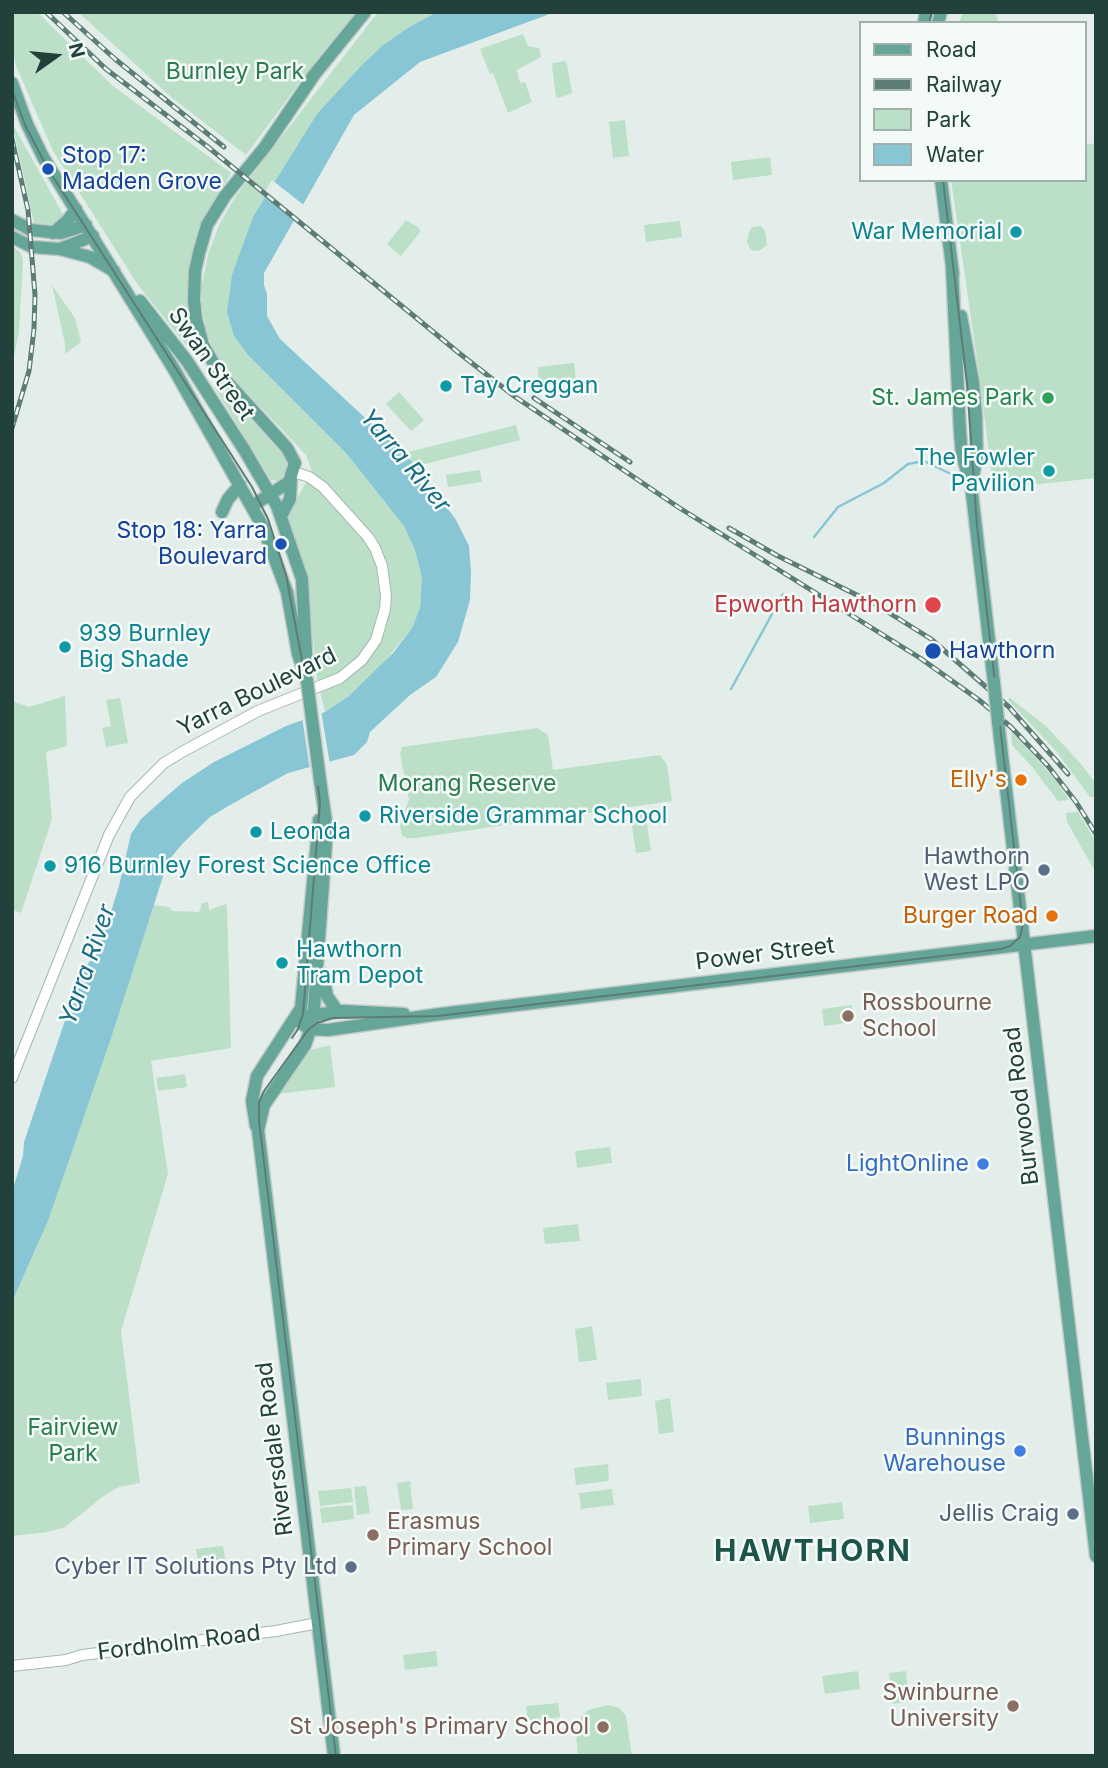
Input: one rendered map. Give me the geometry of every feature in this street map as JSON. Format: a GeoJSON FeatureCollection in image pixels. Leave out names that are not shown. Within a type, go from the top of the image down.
{"type":"FeatureCollection","features":[{"type":"Feature","properties":{"kind":"main road"},"geometry":{"type":"LineString","coordinates":[[281,516],[290,499],[295,463],[287,448],[220,374],[208,356],[196,319],[195,271],[207,225],[217,209],[265,147],[314,75],[365,12]]}},
{"type":"Feature","properties":{"kind":"main road","name":"Swan Street"},"geometry":{"type":"LineString","coordinates":[[12,83],[43,157],[113,267],[253,506],[269,539],[282,578],[298,654],[307,681]]}},
{"type":"Feature","properties":{"kind":"main road","name":"Burwood Road"},"geometry":{"type":"LineString","coordinates":[[941,182],[952,268],[962,455],[971,485],[1096,1556]]}},
{"type":"Feature","properties":{"kind":"main road"},"geometry":{"type":"LineString","coordinates":[[53,233],[76,209]]}},
{"type":"Feature","properties":{"kind":"main road"},"geometry":{"type":"LineString","coordinates":[[12,220],[31,230],[53,233],[89,230]]}},
{"type":"Feature","properties":{"kind":"main road"},"geometry":{"type":"LineString","coordinates":[[60,249],[89,230]]}},
{"type":"Feature","properties":{"kind":"main road"},"geometry":{"type":"LineString","coordinates":[[12,237],[32,247],[60,249],[113,267]]}},
{"type":"Feature","properties":{"kind":"main road","name":"Swan Street"},"geometry":{"type":"LineString","coordinates":[[113,267],[187,361],[271,495],[281,516],[302,579],[307,681]]}},
{"type":"Feature","properties":{"kind":"main road"},"geometry":{"type":"LineString","coordinates":[[253,506],[284,488],[293,475]]}},
{"type":"Feature","properties":{"kind":"main road"},"geometry":{"type":"LineString","coordinates":[[222,512],[228,499],[240,485]]}},
{"type":"Feature","properties":{"kind":"main road"},"geometry":{"type":"LineString","coordinates":[[296,1019],[312,1030],[327,829],[307,681]]}},
{"type":"Feature","properties":{"kind":"main road","name":"Riversdale Road"},"geometry":{"type":"LineString","coordinates":[[320,780],[321,801],[302,999],[296,1019],[260,1069],[255,1080],[252,1108],[259,1136],[334,1756]]}},
{"type":"Feature","properties":{"kind":"main road","name":"Power Street"},"geometry":{"type":"LineString","coordinates":[[312,1030],[1096,936]]}},
{"type":"Feature","properties":{"kind":"main road"},"geometry":{"type":"LineString","coordinates":[[319,941],[325,992],[338,1012]]}},
{"type":"Feature","properties":{"kind":"main road","name":"Power Street"},"geometry":{"type":"LineString","coordinates":[[296,1019],[338,1012],[440,1014]]}},
{"type":"Feature","properties":{"kind":"main road","name":"Riversdale Road"},"geometry":{"type":"LineString","coordinates":[[259,1136],[262,1110],[312,1030]]}},
{"type":"Feature","properties":{"kind":"street","name":"Yarra Boulevard"},"geometry":{"type":"LineString","coordinates":[[12,1078],[109,835],[130,797],[164,763],[182,751],[258,711],[340,678],[362,660],[376,640],[386,596],[382,566],[375,548],[323,487],[313,479],[293,475]]}},
{"type":"Feature","properties":{"kind":"street","name":"Fordholm Road"},"geometry":{"type":"LineString","coordinates":[[12,1666],[318,1626]]}},
{"type":"Feature","properties":{"kind":"street","name":"Fordholm Road"},"geometry":{"type":"LineString","coordinates":[[12,1660],[65,1653],[82,1655]]}},
{"type":"Feature","properties":{"kind":"green space"},"geometry":{"type":"Polygon","coordinates":[[[12,12],[37,12],[113,86],[231,173],[202,223],[188,308],[190,350],[138,285],[53,151],[16,66],[12,45],[12,12]]]}},
{"type":"Feature","properties":{"kind":"green space","name":"Burnley Park"},"geometry":{"type":"Polygon","coordinates":[[[78,12],[356,12],[320,55],[246,155],[171,97],[78,12]]]}},
{"type":"Feature","properties":{"kind":"green space"},"geometry":{"type":"Polygon","coordinates":[[[378,12],[437,12],[411,26],[361,66],[234,336],[248,355],[346,453],[404,526],[415,550],[422,578],[420,608],[412,628],[376,672],[349,696],[325,712],[317,678],[306,569],[287,516],[312,472],[306,455],[229,374],[215,353],[207,333],[202,307],[202,284],[209,251],[220,223],[236,196],[378,12]]]}},
{"type":"Feature","properties":{"kind":"green space"},"geometry":{"type":"Polygon","coordinates":[[[963,12],[996,12],[998,21],[960,21],[963,12]]]}},
{"type":"Feature","properties":{"kind":"green space"},"geometry":{"type":"Polygon","coordinates":[[[523,34],[528,46],[539,48],[541,57],[517,70],[520,83],[525,82],[532,102],[508,113],[493,73],[490,74],[480,49],[523,34]]]}},
{"type":"Feature","properties":{"kind":"green space"},"geometry":{"type":"Polygon","coordinates":[[[565,61],[572,93],[558,98],[552,66],[553,63],[565,61]]]}},
{"type":"Feature","properties":{"kind":"green space"},"geometry":{"type":"Polygon","coordinates":[[[625,120],[629,156],[613,158],[609,122],[625,120]]]}},
{"type":"Feature","properties":{"kind":"green space"},"geometry":{"type":"Polygon","coordinates":[[[12,123],[65,218],[53,224],[34,223],[12,123]]]}},
{"type":"Feature","properties":{"kind":"green space","name":"St. James Park"},"geometry":{"type":"Polygon","coordinates":[[[1096,143],[1096,478],[1003,488],[995,480],[991,470],[951,182],[1087,182],[1087,145],[1096,143]]]}},
{"type":"Feature","properties":{"kind":"green space"},"geometry":{"type":"Polygon","coordinates":[[[770,157],[772,175],[733,180],[731,162],[770,157]]]}},
{"type":"Feature","properties":{"kind":"green space"},"geometry":{"type":"Polygon","coordinates":[[[406,220],[419,228],[420,232],[401,256],[387,244],[406,220]]]}},
{"type":"Feature","properties":{"kind":"green space"},"geometry":{"type":"Polygon","coordinates":[[[680,221],[682,237],[646,242],[644,225],[680,221]]]}},
{"type":"Feature","properties":{"kind":"green space"},"geometry":{"type":"Polygon","coordinates":[[[761,226],[765,231],[767,245],[759,251],[751,250],[747,242],[749,232],[752,227],[761,226]]]}},
{"type":"Feature","properties":{"kind":"green space"},"geometry":{"type":"Polygon","coordinates":[[[12,246],[20,252],[23,260],[19,332],[12,366],[12,246]]]}},
{"type":"Feature","properties":{"kind":"green space"},"geometry":{"type":"Polygon","coordinates":[[[52,285],[75,318],[81,342],[65,354],[65,344],[52,285]]]}},
{"type":"Feature","properties":{"kind":"green space"},"geometry":{"type":"Polygon","coordinates":[[[574,363],[576,381],[539,384],[538,367],[574,363]]]}},
{"type":"Feature","properties":{"kind":"green space"},"geometry":{"type":"Polygon","coordinates":[[[213,385],[240,408],[285,457],[287,468],[280,481],[271,480],[213,385]]]}},
{"type":"Feature","properties":{"kind":"green space"},"geometry":{"type":"Polygon","coordinates":[[[399,392],[424,420],[411,431],[386,404],[399,392]]]}},
{"type":"Feature","properties":{"kind":"green space"},"geometry":{"type":"Polygon","coordinates":[[[516,425],[520,440],[417,466],[404,453],[516,425]]]}},
{"type":"Feature","properties":{"kind":"green space"},"geometry":{"type":"Polygon","coordinates":[[[480,470],[482,482],[448,487],[446,475],[480,470]]]}},
{"type":"Feature","properties":{"kind":"green space"},"geometry":{"type":"Polygon","coordinates":[[[65,696],[67,746],[46,752],[52,819],[21,913],[12,910],[12,701],[29,707],[65,696]]]}},
{"type":"Feature","properties":{"kind":"green space"},"geometry":{"type":"Polygon","coordinates":[[[1009,697],[1047,727],[1081,764],[1096,784],[1096,797],[1090,797],[1056,751],[1009,701],[1009,697]]]}},
{"type":"Feature","properties":{"kind":"green space"},"geometry":{"type":"Polygon","coordinates":[[[120,698],[128,743],[106,747],[102,728],[111,726],[106,700],[120,698]]]}},
{"type":"Feature","properties":{"kind":"green space","name":"Morang Reserve"},"geometry":{"type":"Polygon","coordinates":[[[537,728],[548,735],[553,770],[660,755],[667,765],[672,801],[416,838],[402,835],[400,826],[409,799],[400,754],[402,747],[537,728]]]}},
{"type":"Feature","properties":{"kind":"green space"},"geometry":{"type":"Polygon","coordinates":[[[1011,731],[1055,779],[1069,800],[1058,801],[1012,745],[1011,731]]]}},
{"type":"Feature","properties":{"kind":"green space"},"geometry":{"type":"Polygon","coordinates":[[[645,810],[651,851],[636,853],[630,813],[645,810]]]}},
{"type":"Feature","properties":{"kind":"green space"},"geometry":{"type":"Polygon","coordinates":[[[1078,812],[1096,842],[1096,873],[1067,822],[1066,813],[1078,812]]]}},
{"type":"Feature","properties":{"kind":"green space","name":"Fairview Park"},"geometry":{"type":"Polygon","coordinates":[[[208,902],[209,910],[226,904],[227,908],[231,1048],[151,1061],[168,1174],[121,1331],[140,1483],[119,1487],[105,1495],[65,1527],[12,1536],[12,1302],[48,1221],[154,905],[169,907],[172,911],[199,912],[202,903],[208,902]]]}},
{"type":"Feature","properties":{"kind":"green space"},"geometry":{"type":"Polygon","coordinates":[[[852,1005],[854,1022],[824,1026],[822,1009],[852,1005]]]}},
{"type":"Feature","properties":{"kind":"green space"},"geometry":{"type":"Polygon","coordinates":[[[330,1045],[335,1087],[278,1094],[311,1050],[330,1045]]]}},
{"type":"Feature","properties":{"kind":"green space"},"geometry":{"type":"Polygon","coordinates":[[[185,1074],[187,1087],[158,1091],[156,1078],[185,1074]]]}},
{"type":"Feature","properties":{"kind":"green space"},"geometry":{"type":"Polygon","coordinates":[[[610,1147],[612,1163],[577,1168],[575,1151],[610,1147]]]}},
{"type":"Feature","properties":{"kind":"green space"},"geometry":{"type":"Polygon","coordinates":[[[578,1224],[580,1241],[545,1244],[543,1228],[578,1224]]]}},
{"type":"Feature","properties":{"kind":"green space"},"geometry":{"type":"Polygon","coordinates":[[[592,1326],[597,1360],[579,1362],[575,1329],[592,1326]]]}},
{"type":"Feature","properties":{"kind":"green space"},"geometry":{"type":"Polygon","coordinates":[[[641,1379],[642,1396],[608,1400],[606,1383],[641,1379]]]}},
{"type":"Feature","properties":{"kind":"green space"},"geometry":{"type":"Polygon","coordinates":[[[670,1398],[674,1432],[659,1434],[655,1401],[670,1398]]]}},
{"type":"Feature","properties":{"kind":"green space"},"geometry":{"type":"Polygon","coordinates":[[[608,1464],[609,1481],[576,1485],[574,1468],[608,1464]]]}},
{"type":"Feature","properties":{"kind":"green space"},"geometry":{"type":"Polygon","coordinates":[[[410,1481],[413,1509],[401,1510],[397,1483],[410,1481]]]}},
{"type":"Feature","properties":{"kind":"green space"},"geometry":{"type":"Polygon","coordinates":[[[366,1486],[370,1513],[357,1515],[354,1487],[366,1486]]]}},
{"type":"Feature","properties":{"kind":"green space"},"geometry":{"type":"Polygon","coordinates":[[[351,1488],[353,1502],[320,1506],[318,1491],[351,1488]]]}},
{"type":"Feature","properties":{"kind":"green space"},"geometry":{"type":"Polygon","coordinates":[[[612,1489],[614,1505],[581,1509],[579,1493],[612,1489]]]}},
{"type":"Feature","properties":{"kind":"green space"},"geometry":{"type":"Polygon","coordinates":[[[842,1502],[844,1519],[810,1523],[808,1506],[842,1502]]]}},
{"type":"Feature","properties":{"kind":"green space"},"geometry":{"type":"Polygon","coordinates":[[[353,1505],[354,1519],[322,1523],[320,1508],[353,1505]]]}},
{"type":"Feature","properties":{"kind":"green space"},"geometry":{"type":"Polygon","coordinates":[[[223,1546],[225,1559],[198,1562],[196,1549],[223,1546]]]}},
{"type":"Feature","properties":{"kind":"green space"},"geometry":{"type":"Polygon","coordinates":[[[436,1651],[438,1666],[405,1670],[403,1655],[436,1651]]]}},
{"type":"Feature","properties":{"kind":"green space"},"geometry":{"type":"Polygon","coordinates":[[[858,1671],[860,1689],[825,1694],[822,1676],[858,1671]]]}},
{"type":"Feature","properties":{"kind":"green space"},"geometry":{"type":"Polygon","coordinates":[[[906,1671],[909,1702],[893,1704],[889,1673],[906,1671]]]}},
{"type":"Feature","properties":{"kind":"green space"},"geometry":{"type":"Polygon","coordinates":[[[558,1703],[560,1717],[528,1721],[526,1706],[558,1703]]]}},
{"type":"Feature","properties":{"kind":"green space"},"geometry":{"type":"Polygon","coordinates":[[[609,1705],[619,1708],[626,1716],[632,1756],[578,1756],[576,1734],[581,1717],[588,1710],[609,1705]]]}},
{"type":"Feature","properties":{"kind":"water","name":"Yarra River"},"geometry":{"type":"Polygon","coordinates":[[[437,12],[555,12],[420,62],[354,115],[264,273],[264,285],[267,294],[267,316],[280,339],[417,466],[456,520],[469,546],[471,573],[470,600],[458,642],[436,677],[410,695],[370,732],[367,742],[354,755],[288,773],[230,805],[210,817],[168,861],[48,1221],[12,1302],[12,1192],[23,1156],[24,1142],[79,979],[99,951],[119,886],[131,834],[141,819],[160,802],[182,783],[214,762],[286,726],[325,712],[349,696],[394,652],[412,628],[420,608],[422,578],[415,550],[404,526],[346,453],[248,355],[234,336],[227,312],[232,275],[253,217],[317,114],[382,46],[437,12]]]}},
{"type":"Feature","properties":{"kind":"pier"},"geometry":{"type":"Polygon","coordinates":[[[272,180],[305,206],[296,222],[263,195],[272,180]]]}},
{"type":"Feature","properties":{"kind":"pier"},"geometry":{"type":"Polygon","coordinates":[[[321,710],[330,765],[310,770],[302,717],[321,710]]]}},
{"type":"Feature","properties":{"kind":"waterway"},"geometry":{"type":"LineString","coordinates":[[814,537],[838,507],[884,483],[908,464],[924,461],[957,477]]}},
{"type":"Feature","properties":{"kind":"waterway"},"geometry":{"type":"LineString","coordinates":[[731,689],[783,594]]}},
{"type":"Feature","properties":{"kind":"tram line"},"geometry":{"type":"LineString","coordinates":[[930,21],[932,12]]}},
{"type":"Feature","properties":{"kind":"tram line"},"geometry":{"type":"LineString","coordinates":[[12,90],[25,125],[48,169],[252,487],[268,519],[286,575],[303,666],[320,802],[303,1014],[292,1038]]}},
{"type":"Feature","properties":{"kind":"tram line"},"geometry":{"type":"LineString","coordinates":[[336,1756],[259,1121],[259,1102],[264,1091],[308,1030],[317,1023],[333,1018],[437,1016],[1001,949],[1010,946],[1020,937],[1023,925],[977,526],[967,383],[943,182]]}},
{"type":"Feature","properties":{"kind":"railway"},"geometry":{"type":"LineString","coordinates":[[46,12],[106,69],[208,147],[514,396],[678,507],[920,658],[979,700],[1011,727],[1048,766],[1076,802],[1096,834]]}},
{"type":"Feature","properties":{"kind":"railway"},"geometry":{"type":"LineString","coordinates":[[63,12],[115,59],[224,147]]}},
{"type":"Feature","properties":{"kind":"railway"},"geometry":{"type":"LineString","coordinates":[[12,139],[28,210],[35,295],[29,371],[12,428]]}},
{"type":"Feature","properties":{"kind":"railway"},"geometry":{"type":"LineString","coordinates":[[534,398],[630,462]]}},
{"type":"Feature","properties":{"kind":"railway"},"geometry":{"type":"LineString","coordinates":[[729,528],[778,556],[875,604],[931,639],[1009,707],[1068,774]]}},
{"type":"Feature","properties":{"kind":"place","name":"Stop 17: Madden Grove"},"geometry":{"type":"Point","coordinates":[48,169]}},
{"type":"Feature","properties":{"kind":"place","name":"War Memorial"},"geometry":{"type":"Point","coordinates":[1016,232]}},
{"type":"Feature","properties":{"kind":"place","name":"Tay Creggan"},"geometry":{"type":"Point","coordinates":[446,386]}},
{"type":"Feature","properties":{"kind":"place","name":"St. James Park"},"geometry":{"type":"Point","coordinates":[1048,398]}},
{"type":"Feature","properties":{"kind":"place","name":"The Fowler Pavilion"},"geometry":{"type":"Point","coordinates":[1049,471]}},
{"type":"Feature","properties":{"kind":"place","name":"Stop 18: Yarra Boulevard"},"geometry":{"type":"Point","coordinates":[281,544]}},
{"type":"Feature","properties":{"kind":"place","name":"Epworth Hawthorn"},"geometry":{"type":"Point","coordinates":[933,605]}},
{"type":"Feature","properties":{"kind":"place","name":"939 Burnley Big Shade"},"geometry":{"type":"Point","coordinates":[65,647]}},
{"type":"Feature","properties":{"kind":"place","name":"Hawthorn"},"geometry":{"type":"Point","coordinates":[933,651]}},
{"type":"Feature","properties":{"kind":"place","name":"Elly's"},"geometry":{"type":"Point","coordinates":[1021,780]}},
{"type":"Feature","properties":{"kind":"place","name":"Riverside Grammar School"},"geometry":{"type":"Point","coordinates":[365,816]}},
{"type":"Feature","properties":{"kind":"place","name":"Leonda"},"geometry":{"type":"Point","coordinates":[256,832]}},
{"type":"Feature","properties":{"kind":"place","name":"916 Burnley Forest Science Office"},"geometry":{"type":"Point","coordinates":[50,866]}},
{"type":"Feature","properties":{"kind":"place","name":"Hawthorn West LPO"},"geometry":{"type":"Point","coordinates":[1044,870]}},
{"type":"Feature","properties":{"kind":"place","name":"Burger Road"},"geometry":{"type":"Point","coordinates":[1052,916]}},
{"type":"Feature","properties":{"kind":"place","name":"Hawthorn Tram Depot"},"geometry":{"type":"Point","coordinates":[282,963]}},
{"type":"Feature","properties":{"kind":"place","name":"Rossbourne School"},"geometry":{"type":"Point","coordinates":[848,1016]}},
{"type":"Feature","properties":{"kind":"place","name":"LightOnline"},"geometry":{"type":"Point","coordinates":[983,1164]}},
{"type":"Feature","properties":{"kind":"place","name":"Bunnings Warehouse"},"geometry":{"type":"Point","coordinates":[1020,1451]}},
{"type":"Feature","properties":{"kind":"place","name":"Jellis Craig"},"geometry":{"type":"Point","coordinates":[1073,1514]}},
{"type":"Feature","properties":{"kind":"place","name":"Erasmus Primary School"},"geometry":{"type":"Point","coordinates":[373,1535]}},
{"type":"Feature","properties":{"kind":"place","name":"Cyber IT Solutions Pty Ltd"},"geometry":{"type":"Point","coordinates":[351,1567]}},
{"type":"Feature","properties":{"kind":"place","name":"Swinburne University"},"geometry":{"type":"Point","coordinates":[1013,1706]}},
{"type":"Feature","properties":{"kind":"place","name":"St Joseph's Primary School"},"geometry":{"type":"Point","coordinates":[603,1727]}},
{"type":"Feature","properties":{"kind":"district","name":"HAWTHORN"},"geometry":{"type":"Point","coordinates":[813,1552]}}]}
